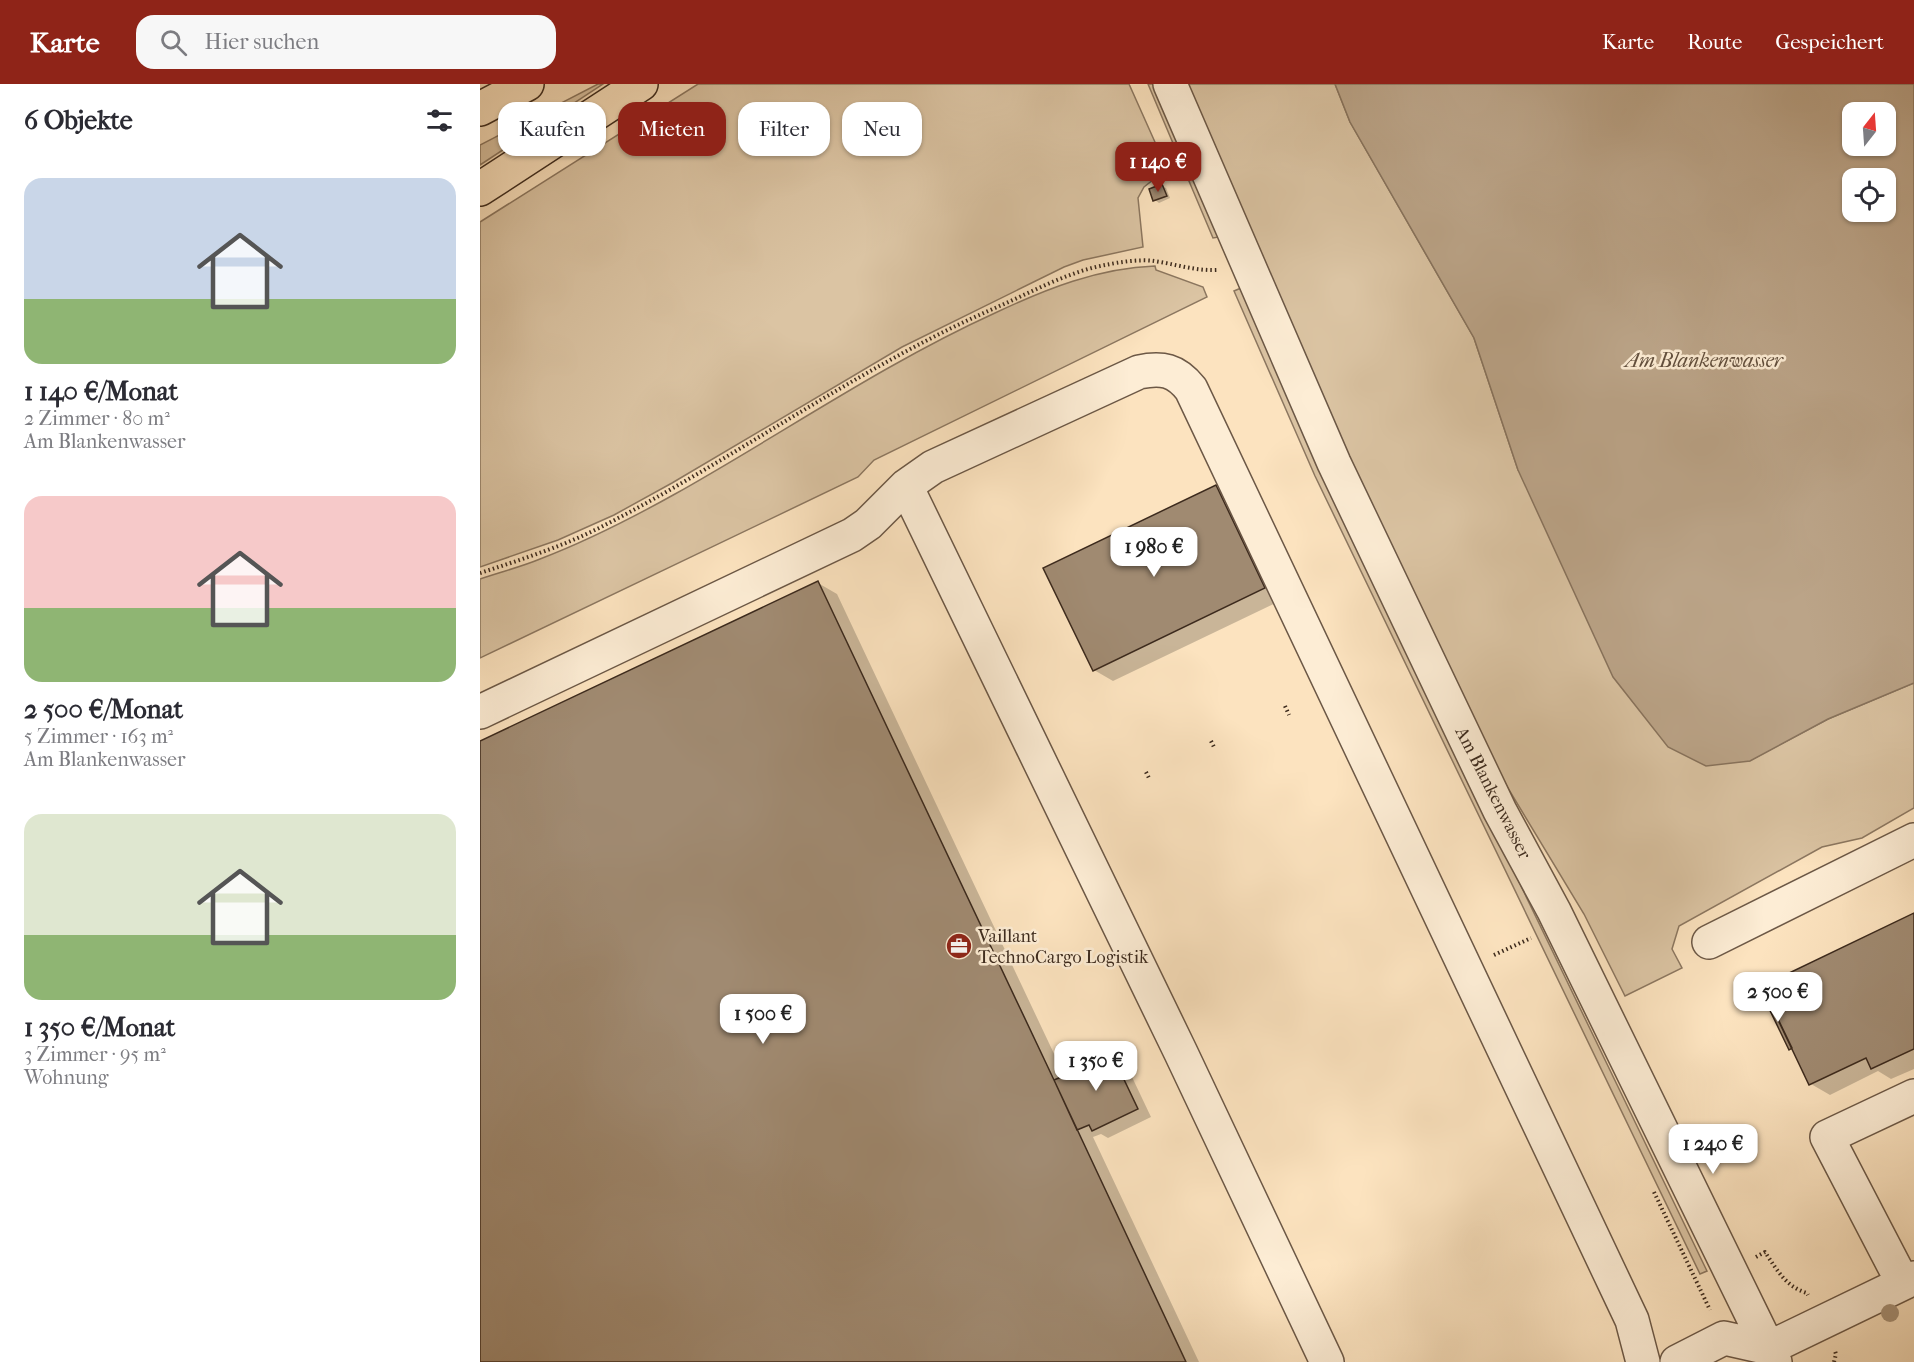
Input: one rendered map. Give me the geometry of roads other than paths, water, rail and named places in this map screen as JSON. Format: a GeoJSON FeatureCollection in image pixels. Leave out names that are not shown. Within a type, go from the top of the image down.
{"type":"FeatureCollection","features":[{"type":"Feature","properties":{"kind":"highway"},"geometry":{"type":"LineString","coordinates":[[480,108],[527,84]]}},
{"type":"Feature","properties":{"kind":"highway"},"geometry":{"type":"LineString","coordinates":[[480,189],[641,84]]}},
{"type":"Feature","properties":{"kind":"street","name":"Am Blankenwasser"},"geometry":{"type":"LineString","coordinates":[[1170,84],[1334,463],[1500,811],[1554,911],[1768,1357]]}},
{"type":"Feature","properties":{"kind":"street"},"geometry":{"type":"LineString","coordinates":[[480,712],[852,535],[868,524],[906,486],[933,467],[1139,372],[1154,369],[1170,371],[1184,380],[1191,389],[1288,591],[1632,1320],[1643,1362]]}},
{"type":"Feature","properties":{"kind":"street"},"geometry":{"type":"LineString","coordinates":[[906,486],[1186,1062],[1327,1362]]}},
{"type":"Feature","properties":{"kind":"street"},"geometry":{"type":"LineString","coordinates":[[1709,942],[1914,840]]}},
{"type":"Feature","properties":{"kind":"street"},"geometry":{"type":"LineString","coordinates":[[1677,1362],[1724,1338],[1768,1357],[1909,1280],[1827,1137],[1914,1096]]}},
{"type":"Feature","properties":{"kind":"water","name":"Am Blankenwasser"},"geometry":{"type":"Polygon","coordinates":[[[1335,84],[1914,84],[1914,683],[1828,719],[1750,761],[1706,766],[1668,747],[1613,677],[1518,470],[1474,338],[1350,122],[1335,84]]]}},
{"type":"Feature","properties":{"kind":"place","name":"Vaillant TechnoCargo Logistik"},"geometry":{"type":"Point","coordinates":[959,946]}}]}
